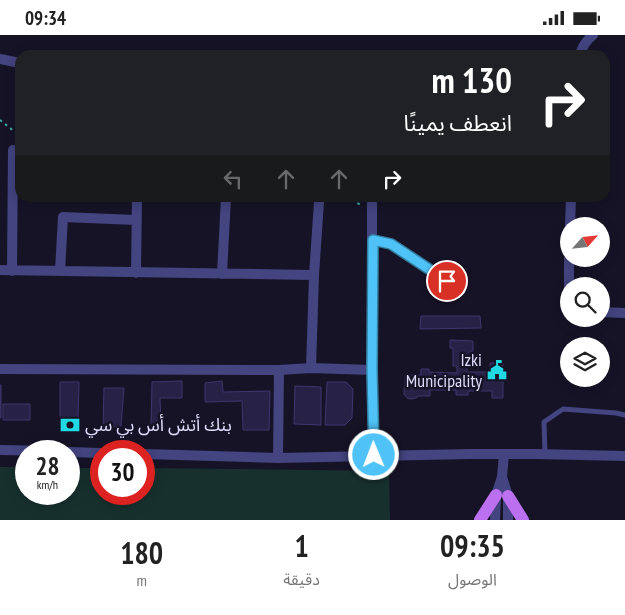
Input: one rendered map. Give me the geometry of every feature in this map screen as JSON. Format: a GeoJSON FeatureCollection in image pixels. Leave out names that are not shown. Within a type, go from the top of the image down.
{"type":"FeatureCollection","features":[{"type":"Feature","properties":{"kind":"main road"},"geometry":{"type":"LineString","coordinates":[[480,520],[502,495],[523,520]]}},
{"type":"Feature","properties":{"kind":"street"},"geometry":{"type":"LineString","coordinates":[[582,50],[593,35]]}},
{"type":"Feature","properties":{"kind":"street"},"geometry":{"type":"LineString","coordinates":[[0,59],[15,62]]}},
{"type":"Feature","properties":{"kind":"street"},"geometry":{"type":"LineString","coordinates":[[12,271],[13,150]]}},
{"type":"Feature","properties":{"kind":"street"},"geometry":{"type":"LineString","coordinates":[[136,273],[137,202]]}},
{"type":"Feature","properties":{"kind":"street"},"geometry":{"type":"LineString","coordinates":[[222,274],[226,202]]}},
{"type":"Feature","properties":{"kind":"street"},"geometry":{"type":"LineString","coordinates":[[311,367],[319,202]]}},
{"type":"Feature","properties":{"kind":"street"},"geometry":{"type":"LineString","coordinates":[[372,202],[374,455]]}},
{"type":"Feature","properties":{"kind":"street"},"geometry":{"type":"LineString","coordinates":[[570,217],[571,202]]}},
{"type":"Feature","properties":{"kind":"street"},"geometry":{"type":"LineString","coordinates":[[60,271],[63,217],[136,220]]}},
{"type":"Feature","properties":{"kind":"street"},"geometry":{"type":"LineString","coordinates":[[373,240],[391,244],[461,290]]}},
{"type":"Feature","properties":{"kind":"street"},"geometry":{"type":"LineString","coordinates":[[0,270],[314,275]]}},
{"type":"Feature","properties":{"kind":"street"},"geometry":{"type":"LineString","coordinates":[[610,312],[625,313]]}},
{"type":"Feature","properties":{"kind":"street"},"geometry":{"type":"LineString","coordinates":[[0,369],[279,370],[311,367],[372,370]]}},
{"type":"Feature","properties":{"kind":"street"},"geometry":{"type":"LineString","coordinates":[[278,458],[279,370]]}},
{"type":"Feature","properties":{"kind":"street"},"geometry":{"type":"LineString","coordinates":[[0,450],[15,450]]}},
{"type":"Feature","properties":{"kind":"street"},"geometry":{"type":"LineString","coordinates":[[155,454],[278,458],[504,454],[625,456]]}},
{"type":"Feature","properties":{"kind":"street"},"geometry":{"type":"LineString","coordinates":[[504,454],[502,495],[508,520]]}},
{"type":"Feature","properties":{"kind":"street"},"geometry":{"type":"LineString","coordinates":[[495,520],[502,495]]}},
{"type":"Feature","properties":{"kind":"lane"},"geometry":{"type":"LineString","coordinates":[[545,454],[544,422],[564,409],[625,415]]}},
{"type":"Feature","properties":{"kind":"path"},"geometry":{"type":"LineString","coordinates":[[0,121],[15,132]]}},
{"type":"Feature","properties":{"kind":"path"},"geometry":{"type":"LineString","coordinates":[[355,202],[361,205],[369,202]]}},
{"type":"Feature","properties":{"kind":"green space"},"geometry":{"type":"Polygon","coordinates":[[[0,467],[15,467],[15,505],[80,505],[80,468],[90,468],[90,505],[155,505],[155,468],[389,471],[390,520],[0,520],[0,467]]]}},
{"type":"Feature","properties":{"kind":"building"},"geometry":{"type":"Polygon","coordinates":[[[421,316],[480,316],[481,328],[420,329],[421,316]]]}},
{"type":"Feature","properties":{"kind":"building","name":"Izki Municipality"},"geometry":{"type":"Polygon","coordinates":[[[450,340],[473,341],[471,366],[467,365],[467,372],[490,372],[490,363],[503,363],[503,398],[492,398],[492,391],[468,391],[468,395],[456,395],[456,390],[430,390],[430,396],[407,398],[404,394],[405,375],[421,375],[421,369],[429,369],[429,372],[457,373],[457,366],[453,366],[453,348],[450,348],[450,340]]]}},
{"type":"Feature","properties":{"kind":"building"},"geometry":{"type":"Polygon","coordinates":[[[182,381],[182,398],[160,398],[161,427],[151,427],[152,382],[182,381]]]}},
{"type":"Feature","properties":{"kind":"building"},"geometry":{"type":"Polygon","coordinates":[[[222,381],[223,392],[270,391],[269,430],[243,430],[242,401],[205,402],[205,383],[222,381]]]}},
{"type":"Feature","properties":{"kind":"building"},"geometry":{"type":"Polygon","coordinates":[[[60,382],[79,382],[78,419],[60,420],[60,382]]]}},
{"type":"Feature","properties":{"kind":"building"},"geometry":{"type":"Polygon","coordinates":[[[327,382],[346,382],[353,389],[352,418],[345,425],[325,425],[327,382]]]}},
{"type":"Feature","properties":{"kind":"building"},"geometry":{"type":"Polygon","coordinates":[[[1,385],[1,418],[0,418],[1,385]]]}},
{"type":"Feature","properties":{"kind":"building"},"geometry":{"type":"Polygon","coordinates":[[[295,386],[321,387],[321,425],[294,424],[295,386]]]}},
{"type":"Feature","properties":{"kind":"building"},"geometry":{"type":"Polygon","coordinates":[[[104,388],[124,388],[121,426],[103,428],[104,388]]]}},
{"type":"Feature","properties":{"kind":"building"},"geometry":{"type":"Polygon","coordinates":[[[3,404],[30,404],[30,420],[3,420],[3,404]]]}},
{"type":"Feature","properties":{"kind":"place","name":"Izki Municipality"},"geometry":{"type":"Point","coordinates":[497,370]}},
{"type":"Feature","properties":{"kind":"place","name":"بنك أتش أس بي سي"},"geometry":{"type":"Point","coordinates":[70,425]}},
{"type":"Feature","properties":{"kind":"route"},"geometry":{"type":"LineString","coordinates":[[374,455],[372,370],[373,240],[391,244],[447,281]]}}]}
